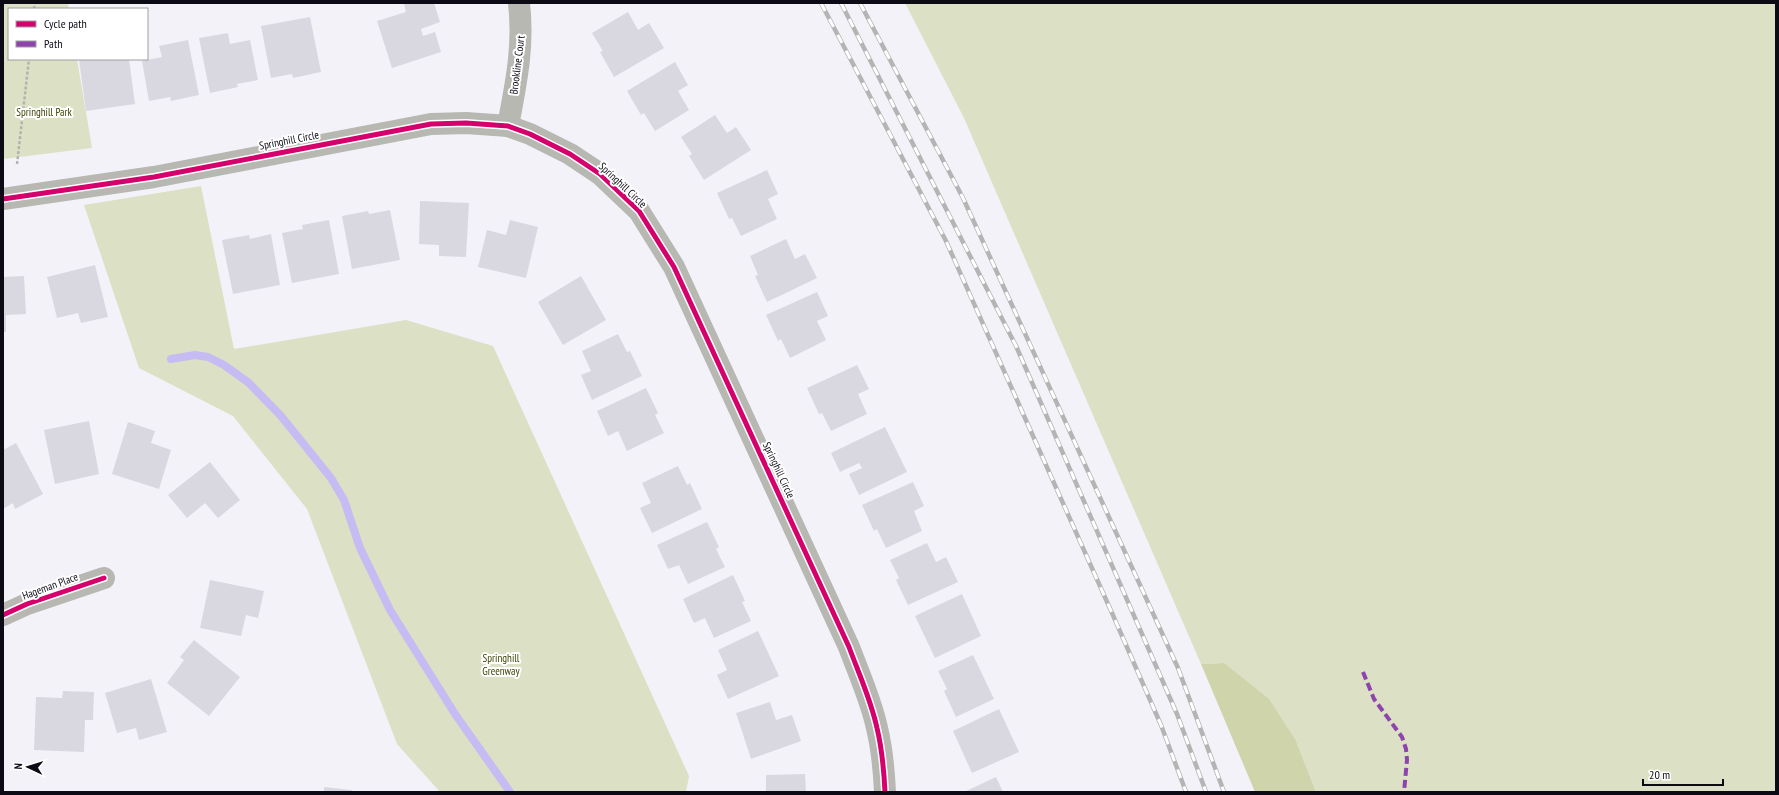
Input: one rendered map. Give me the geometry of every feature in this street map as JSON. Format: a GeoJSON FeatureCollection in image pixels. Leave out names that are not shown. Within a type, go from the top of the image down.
{"type":"FeatureCollection","features":[{"type":"Feature","properties":{"kind":"street","name":"Brookline Court"},"geometry":{"type":"LineString","coordinates":[[508,126],[520,59],[522,26],[519,3]]}},
{"type":"Feature","properties":{"kind":"street","name":"Springhill Circle"},"geometry":{"type":"LineString","coordinates":[[3,199],[154,177],[431,124],[466,123],[508,126],[530,134],[570,154],[600,174],[639,211],[674,267],[849,647],[867,694],[877,728],[884,767],[885,792]]}},
{"type":"Feature","properties":{"kind":"street","name":"Hageman Place"},"geometry":{"type":"LineString","coordinates":[[3,615],[27,604],[104,578]]}},
{"type":"Feature","properties":{"kind":"path"},"geometry":{"type":"LineString","coordinates":[[17,164],[29,60]]}},
{"type":"Feature","properties":{"kind":"green space","name":"Springhill Park"},"geometry":{"type":"Polygon","coordinates":[[[3,3],[68,3],[69,8],[8,8],[8,60],[77,60],[92,148],[3,159],[3,3]]]}},
{"type":"Feature","properties":{"kind":"green space"},"geometry":{"type":"Polygon","coordinates":[[[905,3],[1776,3],[1776,792],[1316,792],[1296,741],[1224,663],[1201,664],[964,118],[905,3]]]}},
{"type":"Feature","properties":{"kind":"green space","name":"Springhill Greenway"},"geometry":{"type":"Polygon","coordinates":[[[201,186],[234,349],[406,320],[493,346],[689,776],[686,792],[440,792],[397,744],[307,509],[233,416],[139,368],[84,205],[201,186]]]}},
{"type":"Feature","properties":{"kind":"green space"},"geometry":{"type":"Polygon","coordinates":[[[1224,663],[1269,699],[1296,741],[1316,792],[1255,792],[1201,664],[1224,663]]]}},
{"type":"Feature","properties":{"kind":"building"},"geometry":{"type":"Polygon","coordinates":[[[405,3],[434,3],[440,22],[421,29],[423,36],[435,32],[441,52],[392,68],[377,21],[406,12],[405,3]]]}},
{"type":"Feature","properties":{"kind":"building"},"geometry":{"type":"Polygon","coordinates":[[[628,12],[638,30],[649,23],[664,48],[614,77],[600,52],[603,51],[592,33],[628,12]]]}},
{"type":"Feature","properties":{"kind":"building"},"geometry":{"type":"Polygon","coordinates":[[[310,17],[321,72],[293,78],[292,74],[271,78],[261,26],[310,17]]]}},
{"type":"Feature","properties":{"kind":"building"},"geometry":{"type":"Polygon","coordinates":[[[228,33],[230,44],[250,40],[258,80],[237,84],[238,87],[210,93],[199,38],[228,33]]]}},
{"type":"Feature","properties":{"kind":"building"},"geometry":{"type":"Polygon","coordinates":[[[188,40],[199,95],[171,101],[170,97],[149,101],[142,61],[162,57],[159,46],[188,40]]]}},
{"type":"Feature","properties":{"kind":"building"},"geometry":{"type":"Polygon","coordinates":[[[79,60],[129,60],[135,104],[86,111],[79,60]]]}},
{"type":"Feature","properties":{"kind":"building"},"geometry":{"type":"Polygon","coordinates":[[[675,62],[688,85],[678,91],[689,110],[655,131],[644,113],[641,115],[627,91],[675,62]]]}},
{"type":"Feature","properties":{"kind":"building"},"geometry":{"type":"Polygon","coordinates":[[[715,115],[727,133],[736,127],[751,150],[704,180],[689,156],[692,154],[681,137],[715,115]]]}},
{"type":"Feature","properties":{"kind":"building"},"geometry":{"type":"Polygon","coordinates":[[[767,170],[778,194],[768,199],[777,219],[741,236],[732,218],[729,219],[717,193],[767,170]]]}},
{"type":"Feature","properties":{"kind":"building"},"geometry":{"type":"Polygon","coordinates":[[[420,201],[469,203],[466,257],[439,256],[439,245],[419,244],[420,201]]]}},
{"type":"Feature","properties":{"kind":"building"},"geometry":{"type":"Polygon","coordinates":[[[390,210],[400,260],[352,269],[342,216],[368,211],[369,214],[390,210]]]}},
{"type":"Feature","properties":{"kind":"building"},"geometry":{"type":"Polygon","coordinates":[[[329,220],[339,274],[292,283],[282,233],[303,229],[302,225],[329,220]]]}},
{"type":"Feature","properties":{"kind":"building"},"geometry":{"type":"Polygon","coordinates":[[[510,220],[538,227],[526,278],[478,267],[487,230],[506,235],[510,220]]]}},
{"type":"Feature","properties":{"kind":"building"},"geometry":{"type":"Polygon","coordinates":[[[271,234],[280,285],[233,294],[222,240],[249,235],[250,239],[271,234]]]}},
{"type":"Feature","properties":{"kind":"building"},"geometry":{"type":"Polygon","coordinates":[[[786,239],[795,259],[805,254],[817,278],[767,302],[755,276],[758,275],[750,256],[786,239]]]}},
{"type":"Feature","properties":{"kind":"building"},"geometry":{"type":"Polygon","coordinates":[[[95,265],[108,317],[81,323],[78,313],[57,318],[47,277],[95,265]]]}},
{"type":"Feature","properties":{"kind":"building"},"geometry":{"type":"Polygon","coordinates":[[[24,276],[26,314],[6,315],[6,332],[3,332],[3,277],[24,276]]]}},
{"type":"Feature","properties":{"kind":"building"},"geometry":{"type":"Polygon","coordinates":[[[581,276],[606,320],[563,345],[538,302],[581,276]]]}},
{"type":"Feature","properties":{"kind":"building"},"geometry":{"type":"Polygon","coordinates":[[[817,292],[828,316],[817,321],[826,340],[790,358],[781,339],[778,341],[766,315],[817,292]]]}},
{"type":"Feature","properties":{"kind":"building"},"geometry":{"type":"Polygon","coordinates":[[[618,334],[627,352],[630,351],[642,376],[592,400],[581,375],[591,371],[582,351],[618,334]]]}},
{"type":"Feature","properties":{"kind":"building"},"geometry":{"type":"Polygon","coordinates":[[[857,365],[869,389],[858,394],[867,414],[831,431],[822,413],[819,414],[807,388],[857,365]]]}},
{"type":"Feature","properties":{"kind":"building"},"geometry":{"type":"Polygon","coordinates":[[[646,388],[658,413],[655,415],[664,433],[627,451],[618,431],[608,436],[597,411],[646,388]]]}},
{"type":"Feature","properties":{"kind":"building"},"geometry":{"type":"Polygon","coordinates":[[[89,421],[99,474],[55,484],[44,430],[89,421]]]}},
{"type":"Feature","properties":{"kind":"building"},"geometry":{"type":"Polygon","coordinates":[[[128,422],[155,431],[151,443],[171,450],[159,489],[112,474],[128,422]]]}},
{"type":"Feature","properties":{"kind":"building"},"geometry":{"type":"Polygon","coordinates":[[[885,427],[907,472],[859,495],[849,474],[862,468],[859,463],[840,472],[831,453],[885,427]]]}},
{"type":"Feature","properties":{"kind":"building"},"geometry":{"type":"Polygon","coordinates":[[[16,443],[43,494],[15,509],[13,503],[3,509],[3,450],[16,443]]]}},
{"type":"Feature","properties":{"kind":"building"},"geometry":{"type":"Polygon","coordinates":[[[210,462],[240,500],[218,518],[205,503],[187,518],[168,495],[210,462]]]}},
{"type":"Feature","properties":{"kind":"building"},"geometry":{"type":"Polygon","coordinates":[[[678,466],[687,485],[690,483],[702,509],[652,533],[640,508],[651,503],[642,483],[678,466]]]}},
{"type":"Feature","properties":{"kind":"building"},"geometry":{"type":"Polygon","coordinates":[[[913,482],[924,506],[914,511],[922,531],[886,548],[877,529],[874,531],[862,505],[913,482]]]}},
{"type":"Feature","properties":{"kind":"building"},"geometry":{"type":"Polygon","coordinates":[[[707,522],[719,547],[716,549],[725,567],[688,584],[679,565],[668,569],[657,545],[707,522]]]}},
{"type":"Feature","properties":{"kind":"building"},"geometry":{"type":"Polygon","coordinates":[[[927,543],[936,562],[946,557],[958,582],[908,605],[896,580],[899,578],[890,560],[927,543]]]}},
{"type":"Feature","properties":{"kind":"building"},"geometry":{"type":"Polygon","coordinates":[[[733,575],[745,601],[742,602],[751,621],[714,638],[705,618],[694,623],[683,599],[733,575]]]}},
{"type":"Feature","properties":{"kind":"building"},"geometry":{"type":"Polygon","coordinates":[[[210,580],[264,591],[258,618],[246,615],[241,636],[200,628],[210,580]]]}},
{"type":"Feature","properties":{"kind":"building"},"geometry":{"type":"Polygon","coordinates":[[[962,594],[981,636],[935,658],[915,616],[962,594]]]}},
{"type":"Feature","properties":{"kind":"building"},"geometry":{"type":"Polygon","coordinates":[[[758,631],[779,676],[728,699],[717,675],[727,670],[718,650],[758,631]]]}},
{"type":"Feature","properties":{"kind":"building"},"geometry":{"type":"Polygon","coordinates":[[[194,640],[240,677],[209,716],[167,683],[184,660],[180,657],[194,640]]]}},
{"type":"Feature","properties":{"kind":"building"},"geometry":{"type":"Polygon","coordinates":[[[973,655],[994,699],[956,717],[944,691],[947,689],[938,671],[973,655]]]}},
{"type":"Feature","properties":{"kind":"building"},"geometry":{"type":"Polygon","coordinates":[[[151,679],[167,732],[139,740],[136,728],[117,733],[105,693],[151,679]]]}},
{"type":"Feature","properties":{"kind":"building"},"geometry":{"type":"Polygon","coordinates":[[[63,691],[94,692],[93,720],[85,720],[84,752],[34,750],[36,697],[62,698],[63,691]]]}},
{"type":"Feature","properties":{"kind":"building"},"geometry":{"type":"Polygon","coordinates":[[[770,702],[776,720],[792,715],[801,741],[751,759],[736,713],[770,702]]]}},
{"type":"Feature","properties":{"kind":"building"},"geometry":{"type":"Polygon","coordinates":[[[999,709],[1019,752],[972,773],[953,731],[999,709]]]}},
{"type":"Feature","properties":{"kind":"building"},"geometry":{"type":"Polygon","coordinates":[[[805,774],[806,792],[766,792],[766,775],[805,774]]]}},
{"type":"Feature","properties":{"kind":"building"},"geometry":{"type":"Polygon","coordinates":[[[996,777],[1003,792],[964,792],[996,777]]]}},
{"type":"Feature","properties":{"kind":"building"},"geometry":{"type":"Polygon","coordinates":[[[324,787],[352,790],[352,792],[324,792],[324,787]]]}},
{"type":"Feature","properties":{"kind":"waterway"},"geometry":{"type":"LineString","coordinates":[[171,359],[195,355],[208,357],[224,365],[249,383],[281,416],[331,478],[344,500],[360,548],[390,610],[455,714],[510,792]]}},
{"type":"Feature","properties":{"kind":"railway"},"geometry":{"type":"LineString","coordinates":[[821,3],[946,241],[1161,725],[1186,792]]}},
{"type":"Feature","properties":{"kind":"railway"},"geometry":{"type":"LineString","coordinates":[[841,3],[1016,346],[1177,714],[1206,792]]}},
{"type":"Feature","properties":{"kind":"railway"},"geometry":{"type":"LineString","coordinates":[[860,3],[963,198],[1178,668],[1224,792]]}},
{"type":"Feature","properties":{"kind":"marked path"},"geometry":{"type":"LineString","coordinates":[[1363,672],[1374,699],[1402,737],[1406,749],[1407,760],[1404,792]]}},
{"type":"Feature","properties":{"kind":"cycle path"},"geometry":{"type":"LineString","coordinates":[[3,199],[154,177],[431,124],[466,123],[508,126],[530,134],[570,154],[600,174],[639,211],[674,267],[849,647],[868,697],[879,736],[885,792]]}},
{"type":"Feature","properties":{"kind":"cycle path"},"geometry":{"type":"LineString","coordinates":[[3,615],[27,604],[104,578]]}}]}
